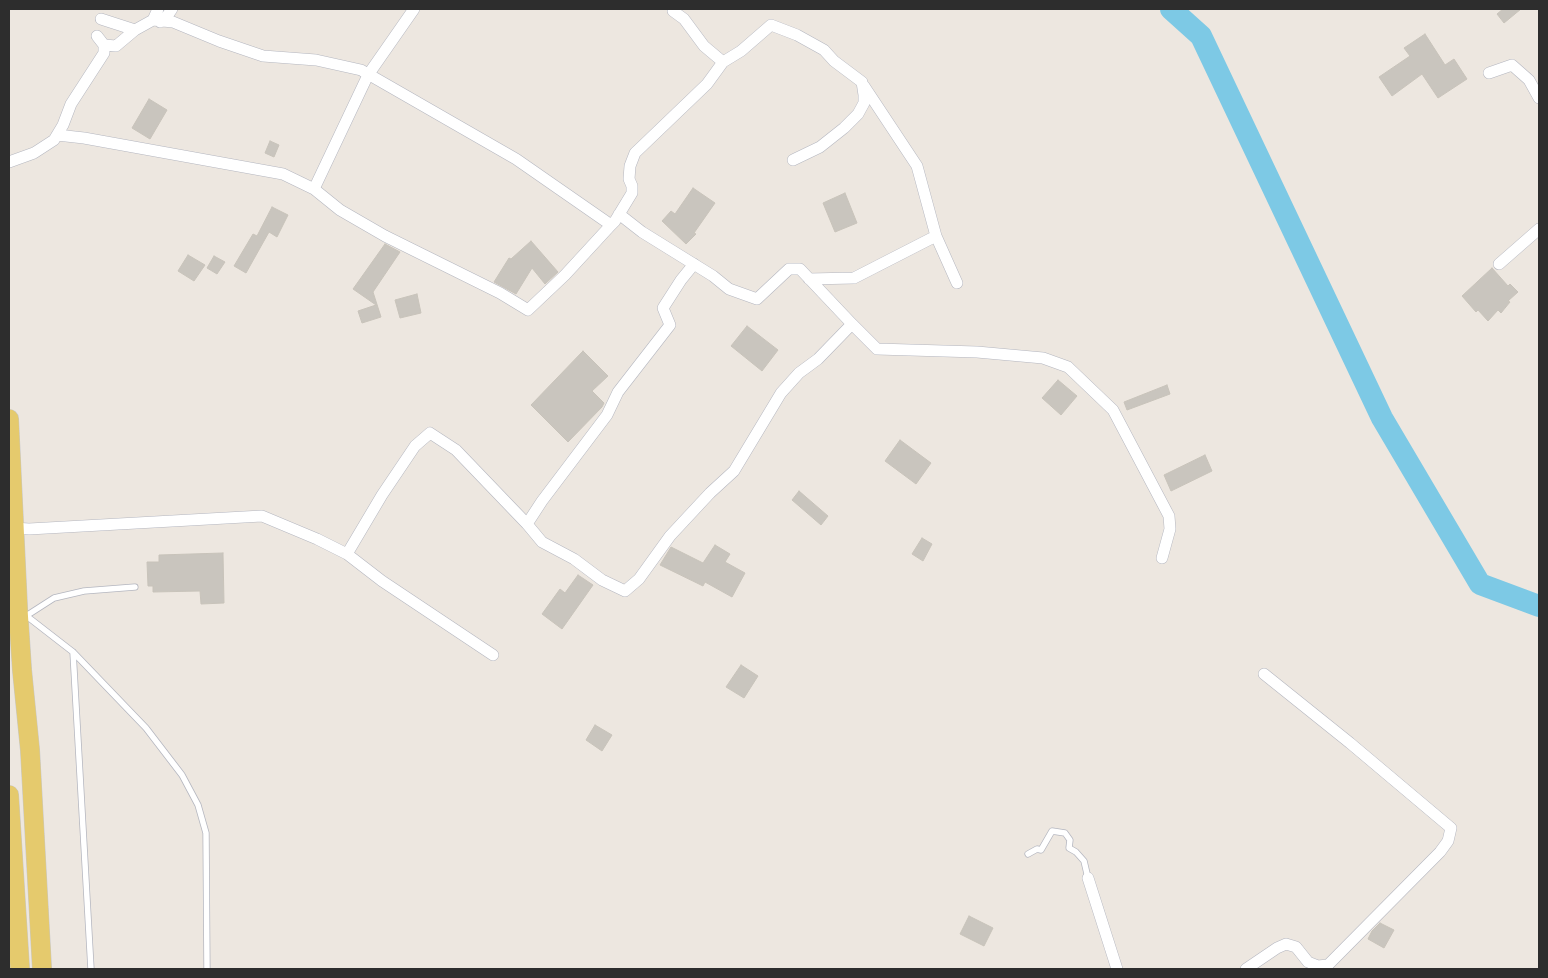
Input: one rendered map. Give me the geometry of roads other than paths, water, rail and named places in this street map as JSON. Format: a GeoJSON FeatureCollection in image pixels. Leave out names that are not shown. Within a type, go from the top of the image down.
{"type":"FeatureCollection","features":[{"type":"Feature","properties":{"kind":"main road"},"geometry":{"type":"LineString","coordinates":[[9,418],[14,528],[22,612],[22,670],[30,750],[42,969]]}},
{"type":"Feature","properties":{"kind":"main road"},"geometry":{"type":"LineString","coordinates":[[9,795],[20,969]]}},
{"type":"Feature","properties":{"kind":"street"},"geometry":{"type":"LineString","coordinates":[[156,21],[158,9]]}},
{"type":"Feature","properties":{"kind":"street"},"geometry":{"type":"LineString","coordinates":[[9,162],[34,153],[54,140],[63,125],[70,104],[104,53],[101,41],[116,46],[135,30],[167,16],[172,9]]}},
{"type":"Feature","properties":{"kind":"street"},"geometry":{"type":"LineString","coordinates":[[172,9],[173,22]]}},
{"type":"Feature","properties":{"kind":"street"},"geometry":{"type":"LineString","coordinates":[[314,190],[368,75],[414,9]]}},
{"type":"Feature","properties":{"kind":"street"},"geometry":{"type":"LineString","coordinates":[[673,10],[684,20],[704,46],[723,62]]}},
{"type":"Feature","properties":{"kind":"street"},"geometry":{"type":"LineString","coordinates":[[101,19],[135,30]]}},
{"type":"Feature","properties":{"kind":"street"},"geometry":{"type":"LineString","coordinates":[[156,21],[173,22],[219,41],[263,56],[316,60],[352,66],[361,70],[432,109],[516,159],[611,225]]}},
{"type":"Feature","properties":{"kind":"street"},"geometry":{"type":"LineString","coordinates":[[57,135],[84,138],[283,174],[314,190],[340,210],[385,236],[528,310],[565,275],[615,221],[632,193],[629,179],[630,166],[635,153],[707,84],[723,62],[742,51],[771,25],[797,35],[824,50],[834,61],[862,82],[917,166],[936,236],[957,283]]}},
{"type":"Feature","properties":{"kind":"street"},"geometry":{"type":"LineString","coordinates":[[1489,73],[1512,65],[1529,80],[1539,98]]}},
{"type":"Feature","properties":{"kind":"street"},"geometry":{"type":"LineString","coordinates":[[793,160],[820,147],[858,114],[864,102],[862,82]]}},
{"type":"Feature","properties":{"kind":"street"},"geometry":{"type":"LineString","coordinates":[[619,214],[642,232],[713,276],[729,290],[757,299],[789,269],[800,269],[877,349],[977,352],[1043,358],[1068,367],[1113,410],[1169,516],[1170,529],[1162,558]]}},
{"type":"Feature","properties":{"kind":"street"},"geometry":{"type":"LineString","coordinates":[[1499,264],[1539,229]]}},
{"type":"Feature","properties":{"kind":"street"},"geometry":{"type":"LineString","coordinates":[[809,279],[854,278],[936,236]]}},
{"type":"Feature","properties":{"kind":"street"},"geometry":{"type":"LineString","coordinates":[[527,524],[542,501],[608,415],[618,392],[670,325],[663,308],[694,264]]}},
{"type":"Feature","properties":{"kind":"street"},"geometry":{"type":"LineString","coordinates":[[347,554],[382,495],[415,446],[430,432],[456,450],[542,542],[574,559],[602,580],[625,591],[639,579],[670,536],[710,493],[734,471],[782,393],[799,373],[818,359],[852,324]]}},
{"type":"Feature","properties":{"kind":"street"},"geometry":{"type":"LineString","coordinates":[[14,528],[262,516],[347,554],[382,581],[493,655]]}},
{"type":"Feature","properties":{"kind":"street"},"geometry":{"type":"LineString","coordinates":[[1246,969],[1286,944],[1296,947],[1308,962],[1318,966],[1328,965],[1440,852],[1448,841],[1451,828],[1264,674]]}},
{"type":"Feature","properties":{"kind":"street"},"geometry":{"type":"LineString","coordinates":[[1088,878],[1108,946],[1117,969]]}},
{"type":"Feature","properties":{"kind":"lane"},"geometry":{"type":"LineString","coordinates":[[135,587],[84,591],[54,598],[22,612],[73,652],[146,728],[182,775],[198,804],[206,833],[207,969]]}},
{"type":"Feature","properties":{"kind":"lane"},"geometry":{"type":"LineString","coordinates":[[73,652],[90,969]]}},
{"type":"Feature","properties":{"kind":"lane"},"geometry":{"type":"LineString","coordinates":[[1028,854],[1037,849],[1041,850],[1052,831],[1065,833],[1070,840],[1069,848],[1076,852],[1084,862],[1088,878]]}},
{"type":"Feature","properties":{"kind":"waterway"},"geometry":{"type":"LineString","coordinates":[[1171,9],[1201,36],[1382,418],[1480,584],[1539,606]]}}]}
